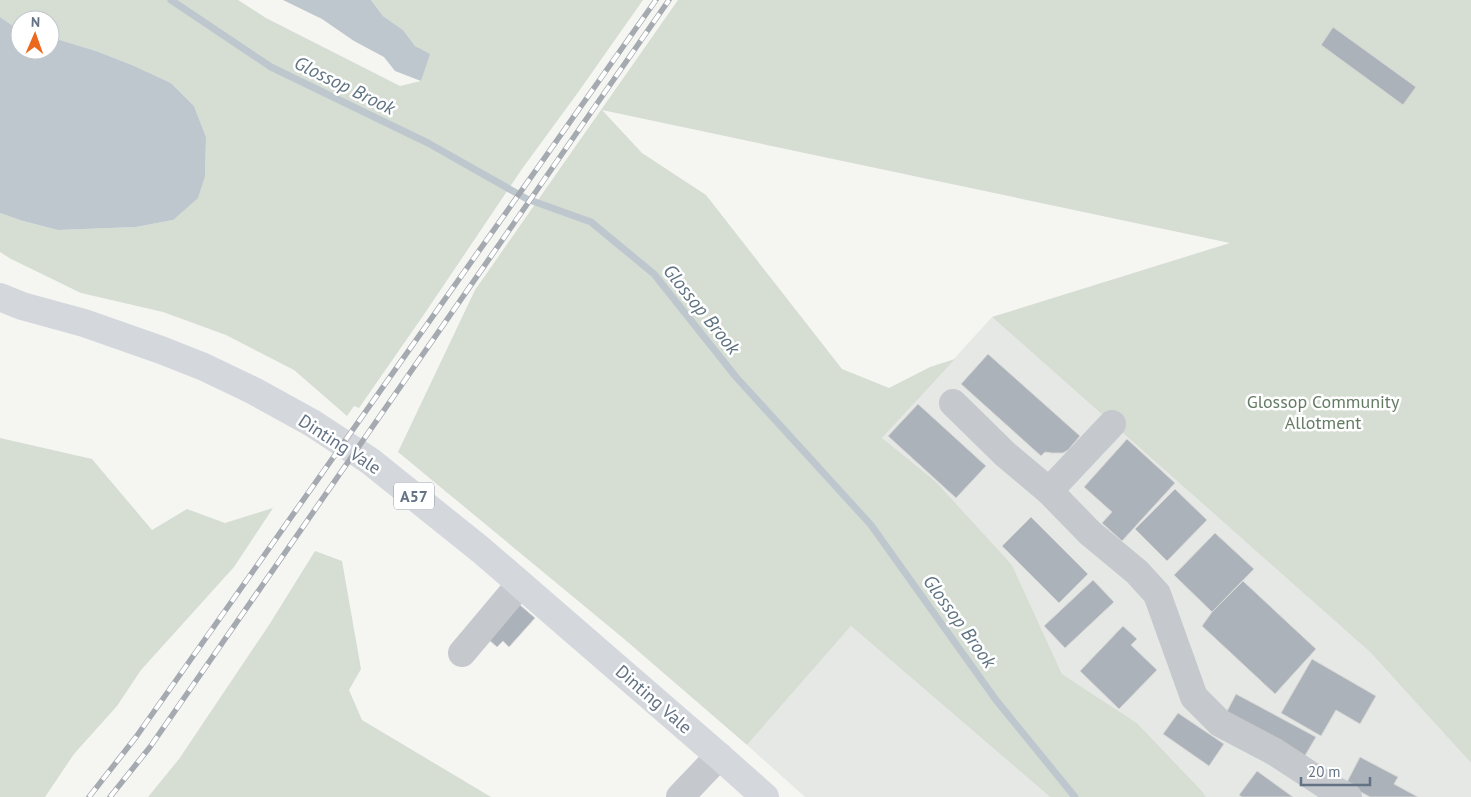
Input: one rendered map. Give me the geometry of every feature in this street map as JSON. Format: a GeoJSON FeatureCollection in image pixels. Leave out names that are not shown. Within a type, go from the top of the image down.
{"type":"FeatureCollection","features":[{"type":"Feature","properties":{"kind":"main road","name":"Dinting Vale"},"geometry":{"type":"LineString","coordinates":[[0,297],[22,306],[84,323],[204,367],[254,391],[312,423],[370,461],[481,550],[765,797]]}},
{"type":"Feature","properties":{"kind":"street"},"geometry":{"type":"LineString","coordinates":[[953,403],[1005,454],[1049,491],[1090,533],[1137,572],[1157,594],[1194,697],[1220,722],[1275,752],[1327,786],[1348,797]]}},
{"type":"Feature","properties":{"kind":"street"},"geometry":{"type":"LineString","coordinates":[[1049,491],[1112,424]]}},
{"type":"Feature","properties":{"kind":"street"},"geometry":{"type":"LineString","coordinates":[[462,654],[520,584]]}},
{"type":"Feature","properties":{"kind":"street"},"geometry":{"type":"LineString","coordinates":[[680,797],[719,756]]}},
{"type":"Feature","properties":{"kind":"shaded area"},"geometry":{"type":"Polygon","coordinates":[[[283,0],[371,0],[383,16],[403,30],[415,46],[430,54],[421,81],[395,71],[384,57],[354,41],[322,19],[283,0]]]}},
{"type":"Feature","properties":{"kind":"shaded area"},"geometry":{"type":"Polygon","coordinates":[[[0,17],[10,24],[10,60],[60,60],[60,40],[96,51],[171,83],[194,106],[206,137],[205,176],[198,198],[173,220],[136,227],[58,230],[0,213],[0,17]]]}},
{"type":"Feature","properties":{"kind":"shaded area"},"geometry":{"type":"Polygon","coordinates":[[[992,317],[1370,652],[1471,763],[1471,797],[1206,797],[1137,723],[1062,674],[1012,565],[882,438],[992,317]]]}},
{"type":"Feature","properties":{"kind":"shaded area"},"geometry":{"type":"Polygon","coordinates":[[[851,626],[1050,797],[805,797],[747,745],[851,626]]]}},
{"type":"Feature","properties":{"kind":"green space"},"geometry":{"type":"Polygon","coordinates":[[[0,0],[238,0],[266,18],[400,86],[421,81],[429,54],[415,46],[403,30],[383,16],[371,0],[643,0],[522,169],[359,408],[354,406],[347,416],[294,370],[226,335],[163,312],[81,293],[0,252],[0,213],[58,230],[136,227],[173,220],[205,175],[206,137],[194,106],[171,83],[96,51],[60,40],[60,10],[10,10],[10,24],[0,17],[0,0]]]}},
{"type":"Feature","properties":{"kind":"green space","name":"Glossop Community Allotment"},"geometry":{"type":"Polygon","coordinates":[[[678,0],[1471,0],[1471,763],[1370,652],[992,317],[1230,243],[602,110],[642,153],[706,195],[842,369],[889,388],[930,367],[955,359],[882,438],[935,481],[1012,565],[1062,674],[1137,723],[1206,797],[1050,797],[851,626],[747,745],[623,638],[398,452],[475,290],[678,0]]]}},
{"type":"Feature","properties":{"kind":"green space"},"geometry":{"type":"Polygon","coordinates":[[[0,438],[92,459],[152,530],[187,509],[225,523],[273,508],[234,567],[141,670],[117,706],[74,754],[45,797],[0,797],[0,438]]]}},
{"type":"Feature","properties":{"kind":"green space"},"geometry":{"type":"Polygon","coordinates":[[[315,551],[342,561],[361,669],[349,690],[362,720],[491,797],[148,797],[179,759],[269,625],[315,551]]]}},
{"type":"Feature","properties":{"kind":"building"},"geometry":{"type":"Polygon","coordinates":[[[1333,27],[1416,87],[1403,105],[1321,45],[1333,27]]]}},
{"type":"Feature","properties":{"kind":"building"},"geometry":{"type":"Polygon","coordinates":[[[988,354],[1080,436],[1068,450],[1063,453],[1045,452],[1041,456],[961,384],[988,354]]]}},
{"type":"Feature","properties":{"kind":"building"},"geometry":{"type":"Polygon","coordinates":[[[918,404],[986,466],[956,498],[888,436],[918,404]]]}},
{"type":"Feature","properties":{"kind":"building"},"geometry":{"type":"Polygon","coordinates":[[[1127,439],[1175,483],[1122,541],[1102,523],[1112,512],[1084,487],[1127,439]]]}},
{"type":"Feature","properties":{"kind":"building"},"geometry":{"type":"Polygon","coordinates":[[[1175,489],[1207,520],[1167,561],[1135,529],[1175,489]]]}},
{"type":"Feature","properties":{"kind":"building"},"geometry":{"type":"Polygon","coordinates":[[[1031,517],[1088,574],[1059,603],[1002,546],[1031,517]]]}},
{"type":"Feature","properties":{"kind":"building"},"geometry":{"type":"Polygon","coordinates":[[[1215,533],[1254,569],[1212,612],[1174,575],[1215,533]]]}},
{"type":"Feature","properties":{"kind":"building"},"geometry":{"type":"Polygon","coordinates":[[[1093,580],[1114,602],[1065,648],[1044,626],[1093,580]]]}},
{"type":"Feature","properties":{"kind":"building"},"geometry":{"type":"Polygon","coordinates":[[[1243,581],[1316,649],[1275,694],[1202,626],[1212,612],[1243,581]]]}},
{"type":"Feature","properties":{"kind":"building"},"geometry":{"type":"Polygon","coordinates":[[[520,605],[535,618],[509,647],[503,641],[497,647],[488,639],[520,605]]]}},
{"type":"Feature","properties":{"kind":"building"},"geometry":{"type":"Polygon","coordinates":[[[1123,626],[1137,639],[1131,645],[1157,670],[1119,709],[1080,671],[1123,626]]]}},
{"type":"Feature","properties":{"kind":"building"},"geometry":{"type":"Polygon","coordinates":[[[1312,659],[1376,696],[1360,724],[1336,710],[1321,736],[1281,713],[1312,659]]]}},
{"type":"Feature","properties":{"kind":"building"},"geometry":{"type":"Polygon","coordinates":[[[1236,694],[1316,737],[1303,759],[1224,717],[1236,694]]]}},
{"type":"Feature","properties":{"kind":"building"},"geometry":{"type":"Polygon","coordinates":[[[1178,713],[1224,744],[1209,766],[1163,734],[1178,713]]]}},
{"type":"Feature","properties":{"kind":"building"},"geometry":{"type":"Polygon","coordinates":[[[1360,757],[1398,777],[1394,784],[1418,797],[1370,797],[1346,784],[1360,757]]]}},
{"type":"Feature","properties":{"kind":"building"},"geometry":{"type":"Polygon","coordinates":[[[1257,771],[1293,797],[1242,797],[1239,795],[1257,771]]]}},
{"type":"Feature","properties":{"kind":"waterway","name":"Glossop Brook"},"geometry":{"type":"LineString","coordinates":[[171,0],[271,67],[428,143],[527,199],[591,222],[654,274],[736,377],[871,525],[996,700],[1075,797]]}},
{"type":"Feature","properties":{"kind":"railway"},"geometry":{"type":"LineString","coordinates":[[89,797],[136,737],[656,0]]}},
{"type":"Feature","properties":{"kind":"railway"},"geometry":{"type":"LineString","coordinates":[[110,797],[150,747],[669,0]]}}]}
